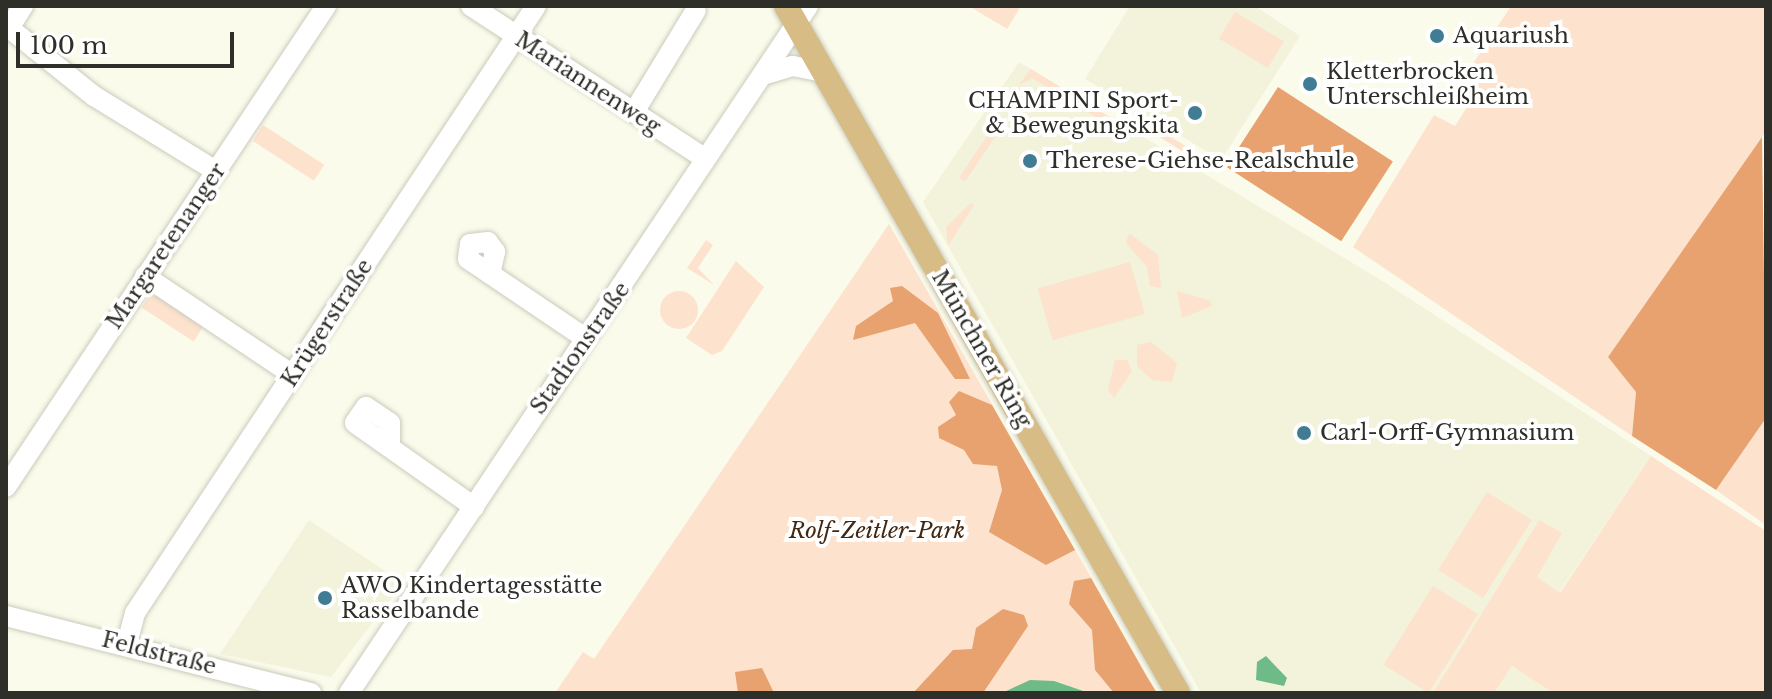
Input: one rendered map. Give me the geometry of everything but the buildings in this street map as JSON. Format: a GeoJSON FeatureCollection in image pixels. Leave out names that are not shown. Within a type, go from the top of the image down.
{"type":"FeatureCollection","features":[{"type":"Feature","properties":{"kind":"main road","name":"Münchner Ring"},"geometry":{"type":"LineString","coordinates":[[797,12],[824,72],[1178,693]]}},
{"type":"Feature","properties":{"kind":"street"},"geometry":{"type":"LineString","coordinates":[[23,6],[9,28],[94,96],[216,171]]}},
{"type":"Feature","properties":{"kind":"street","name":"Margaretenanger"},"geometry":{"type":"LineString","coordinates":[[6,487],[326,6]]}},
{"type":"Feature","properties":{"kind":"street","name":"Mariannenweg"},"geometry":{"type":"LineString","coordinates":[[471,6],[706,159]]}},
{"type":"Feature","properties":{"kind":"street","name":"Krügerstraße"},"geometry":{"type":"LineString","coordinates":[[127,643],[135,613],[536,6]]}},
{"type":"Feature","properties":{"kind":"street"},"geometry":{"type":"LineString","coordinates":[[634,112],[696,10]]}},
{"type":"Feature","properties":{"kind":"street","name":"Stadionstraße"},"geometry":{"type":"LineString","coordinates":[[349,693],[763,75],[797,12]]}},
{"type":"Feature","properties":{"kind":"street"},"geometry":{"type":"LineString","coordinates":[[763,75],[793,66],[824,72]]}},
{"type":"Feature","properties":{"kind":"street"},"geometry":{"type":"LineString","coordinates":[[490,274],[585,338]]}},
{"type":"Feature","properties":{"kind":"street"},"geometry":{"type":"LineString","coordinates":[[145,276],[293,375]]}},
{"type":"Feature","properties":{"kind":"street"},"geometry":{"type":"LineString","coordinates":[[390,447],[474,507]]}},
{"type":"Feature","properties":{"kind":"street","name":"Feldstraße"},"geometry":{"type":"LineString","coordinates":[[6,616],[127,643],[311,693]]}},
{"type":"Feature","properties":{"kind":"street","name":"Stadionstraße"},"geometry":{"type":"LineString","coordinates":[[341,693],[371,640],[397,619]]}},
{"type":"Feature","properties":{"kind":"shaded area","name":"CHAMPINI Sport- & Bewegungskita"},"geometry":{"type":"Polygon","coordinates":[[[1130,6],[1255,6],[1300,36],[1221,160],[1085,79],[1130,6]]]}},
{"type":"Feature","properties":{"kind":"shaded area"},"geometry":{"type":"Polygon","coordinates":[[[1019,62],[1384,282],[1651,456],[1559,593],[1536,577],[1539,520],[1433,693],[1201,693],[923,202],[1019,62]]]}},
{"type":"Feature","properties":{"kind":"shaded area"},"geometry":{"type":"Polygon","coordinates":[[[1278,87],[1393,162],[1341,241],[1226,167],[1278,87]]]}},
{"type":"Feature","properties":{"kind":"shaded area"},"geometry":{"type":"Polygon","coordinates":[[[1762,137],[1766,418],[1716,490],[1632,436],[1636,392],[1608,357],[1762,137]]]}},
{"type":"Feature","properties":{"kind":"shaded area"},"geometry":{"type":"Polygon","coordinates":[[[902,286],[938,313],[970,379],[955,379],[915,323],[853,340],[856,326],[893,301],[890,288],[902,286]]]}},
{"type":"Feature","properties":{"kind":"shaded area"},"geometry":{"type":"Polygon","coordinates":[[[959,391],[992,405],[1075,550],[1046,565],[989,532],[1002,490],[997,466],[973,464],[964,450],[939,438],[938,427],[956,415],[949,402],[959,391]]]}},
{"type":"Feature","properties":{"kind":"shaded area","name":"AWO Kindertagesstätte Rasselbande"},"geometry":{"type":"Polygon","coordinates":[[[309,520],[403,583],[331,677],[220,654],[309,520]]]}},
{"type":"Feature","properties":{"kind":"shaded area"},"geometry":{"type":"Polygon","coordinates":[[[1091,578],[1157,693],[1114,693],[1095,670],[1092,630],[1069,604],[1074,581],[1091,578]]]}},
{"type":"Feature","properties":{"kind":"shaded area"},"geometry":{"type":"Polygon","coordinates":[[[1003,609],[1024,615],[1028,626],[983,693],[913,693],[953,650],[972,649],[976,628],[1003,609]]]}},
{"type":"Feature","properties":{"kind":"shaded area"},"geometry":{"type":"Polygon","coordinates":[[[1266,656],[1287,678],[1284,686],[1256,680],[1257,662],[1266,656]]]}},
{"type":"Feature","properties":{"kind":"shaded area"},"geometry":{"type":"Polygon","coordinates":[[[1512,666],[1553,693],[1494,693],[1512,666]]]}},
{"type":"Feature","properties":{"kind":"shaded area"},"geometry":{"type":"Polygon","coordinates":[[[762,668],[774,693],[738,693],[735,672],[762,668]]]}},
{"type":"Feature","properties":{"kind":"shaded area"},"geometry":{"type":"Polygon","coordinates":[[[1030,680],[1054,681],[1089,693],[1002,693],[1030,680]]]}},
{"type":"Feature","properties":{"kind":"green space"},"geometry":{"type":"Polygon","coordinates":[[[969,6],[1021,6],[1007,29],[969,6]]]}},
{"type":"Feature","properties":{"kind":"green space"},"geometry":{"type":"Polygon","coordinates":[[[1511,6],[1766,6],[1766,131],[1608,357],[1636,392],[1632,436],[1353,247],[1434,115],[1455,126],[1469,104],[1453,94],[1511,6]]]}},
{"type":"Feature","properties":{"kind":"green space"},"geometry":{"type":"Polygon","coordinates":[[[1235,12],[1284,41],[1268,68],[1219,39],[1235,12]]]}},
{"type":"Feature","properties":{"kind":"green space"},"geometry":{"type":"Polygon","coordinates":[[[1031,69],[1134,132],[1130,138],[1032,78],[1019,85],[1031,69]]]}},
{"type":"Feature","properties":{"kind":"green space"},"geometry":{"type":"Polygon","coordinates":[[[1136,115],[1211,162],[1196,160],[1133,120],[1136,115]]]}},
{"type":"Feature","properties":{"kind":"green space"},"geometry":{"type":"Polygon","coordinates":[[[1000,117],[1006,121],[965,181],[959,178],[1000,117]]]}},
{"type":"Feature","properties":{"kind":"green space"},"geometry":{"type":"Polygon","coordinates":[[[263,125],[324,165],[314,181],[253,141],[263,125]]]}},
{"type":"Feature","properties":{"kind":"green space"},"geometry":{"type":"Polygon","coordinates":[[[971,203],[974,205],[948,246],[946,227],[971,203]]]}},
{"type":"Feature","properties":{"kind":"green space","name":"Rolf-Zeitler-Park"},"geometry":{"type":"Polygon","coordinates":[[[889,224],[1157,693],[555,693],[583,652],[594,659],[889,224]]]}},
{"type":"Feature","properties":{"kind":"green space"},"geometry":{"type":"Polygon","coordinates":[[[1129,233],[1158,255],[1161,288],[1150,286],[1147,267],[1126,243],[1129,233]]]}},
{"type":"Feature","properties":{"kind":"green space"},"geometry":{"type":"Polygon","coordinates":[[[706,240],[713,245],[698,268],[714,285],[687,268],[706,240]]]}},
{"type":"Feature","properties":{"kind":"green space"},"geometry":{"type":"Polygon","coordinates":[[[736,261],[764,287],[722,351],[712,355],[686,338],[736,261]]]}},
{"type":"Feature","properties":{"kind":"green space"},"geometry":{"type":"Polygon","coordinates":[[[1130,262],[1145,314],[1053,340],[1038,288],[1130,262]]]}},
{"type":"Feature","properties":{"kind":"green space"},"geometry":{"type":"Polygon","coordinates":[[[153,290],[205,324],[194,341],[142,308],[153,290]]]}},
{"type":"Feature","properties":{"kind":"green space"},"geometry":{"type":"Polygon","coordinates":[[[679,291],[693,296],[698,310],[693,324],[679,329],[665,324],[660,310],[665,296],[679,291]]]}},
{"type":"Feature","properties":{"kind":"green space"},"geometry":{"type":"Polygon","coordinates":[[[1177,291],[1211,301],[1212,306],[1182,318],[1177,291]]]}},
{"type":"Feature","properties":{"kind":"green space"},"geometry":{"type":"Polygon","coordinates":[[[1151,342],[1177,363],[1172,382],[1152,380],[1137,366],[1137,345],[1151,342]]]}},
{"type":"Feature","properties":{"kind":"green space"},"geometry":{"type":"Polygon","coordinates":[[[1115,360],[1127,360],[1132,371],[1114,398],[1108,390],[1115,360]]]}},
{"type":"Feature","properties":{"kind":"green space"},"geometry":{"type":"Polygon","coordinates":[[[1766,418],[1766,525],[1716,490],[1766,418]]]}},
{"type":"Feature","properties":{"kind":"green space"},"geometry":{"type":"Polygon","coordinates":[[[1651,456],[1766,531],[1766,693],[1553,693],[1512,666],[1494,693],[1433,693],[1539,520],[1562,533],[1537,577],[1560,593],[1651,456]]]}},
{"type":"Feature","properties":{"kind":"green space"},"geometry":{"type":"Polygon","coordinates":[[[1487,492],[1532,520],[1483,598],[1438,570],[1487,492]]]}},
{"type":"Feature","properties":{"kind":"green space"},"geometry":{"type":"Polygon","coordinates":[[[1433,586],[1478,614],[1429,693],[1384,665],[1433,586]]]}},
{"type":"Feature","properties":{"kind":"place","name":"Aquariush"},"geometry":{"type":"Point","coordinates":[1437,36]}},
{"type":"Feature","properties":{"kind":"place","name":"Kletterbrocken Unterschleißheim"},"geometry":{"type":"Point","coordinates":[1310,84]}},
{"type":"Feature","properties":{"kind":"place","name":"CHAMPINI Sport- & Bewegungskita"},"geometry":{"type":"Point","coordinates":[1195,113]}},
{"type":"Feature","properties":{"kind":"place","name":"Therese-Giehse-Realschule"},"geometry":{"type":"Point","coordinates":[1030,161]}},
{"type":"Feature","properties":{"kind":"place","name":"Carl-Orff-Gymnasium"},"geometry":{"type":"Point","coordinates":[1304,433]}},
{"type":"Feature","properties":{"kind":"place","name":"AWO Kindertagesstätte Rasselbande"},"geometry":{"type":"Point","coordinates":[325,598]}}]}
